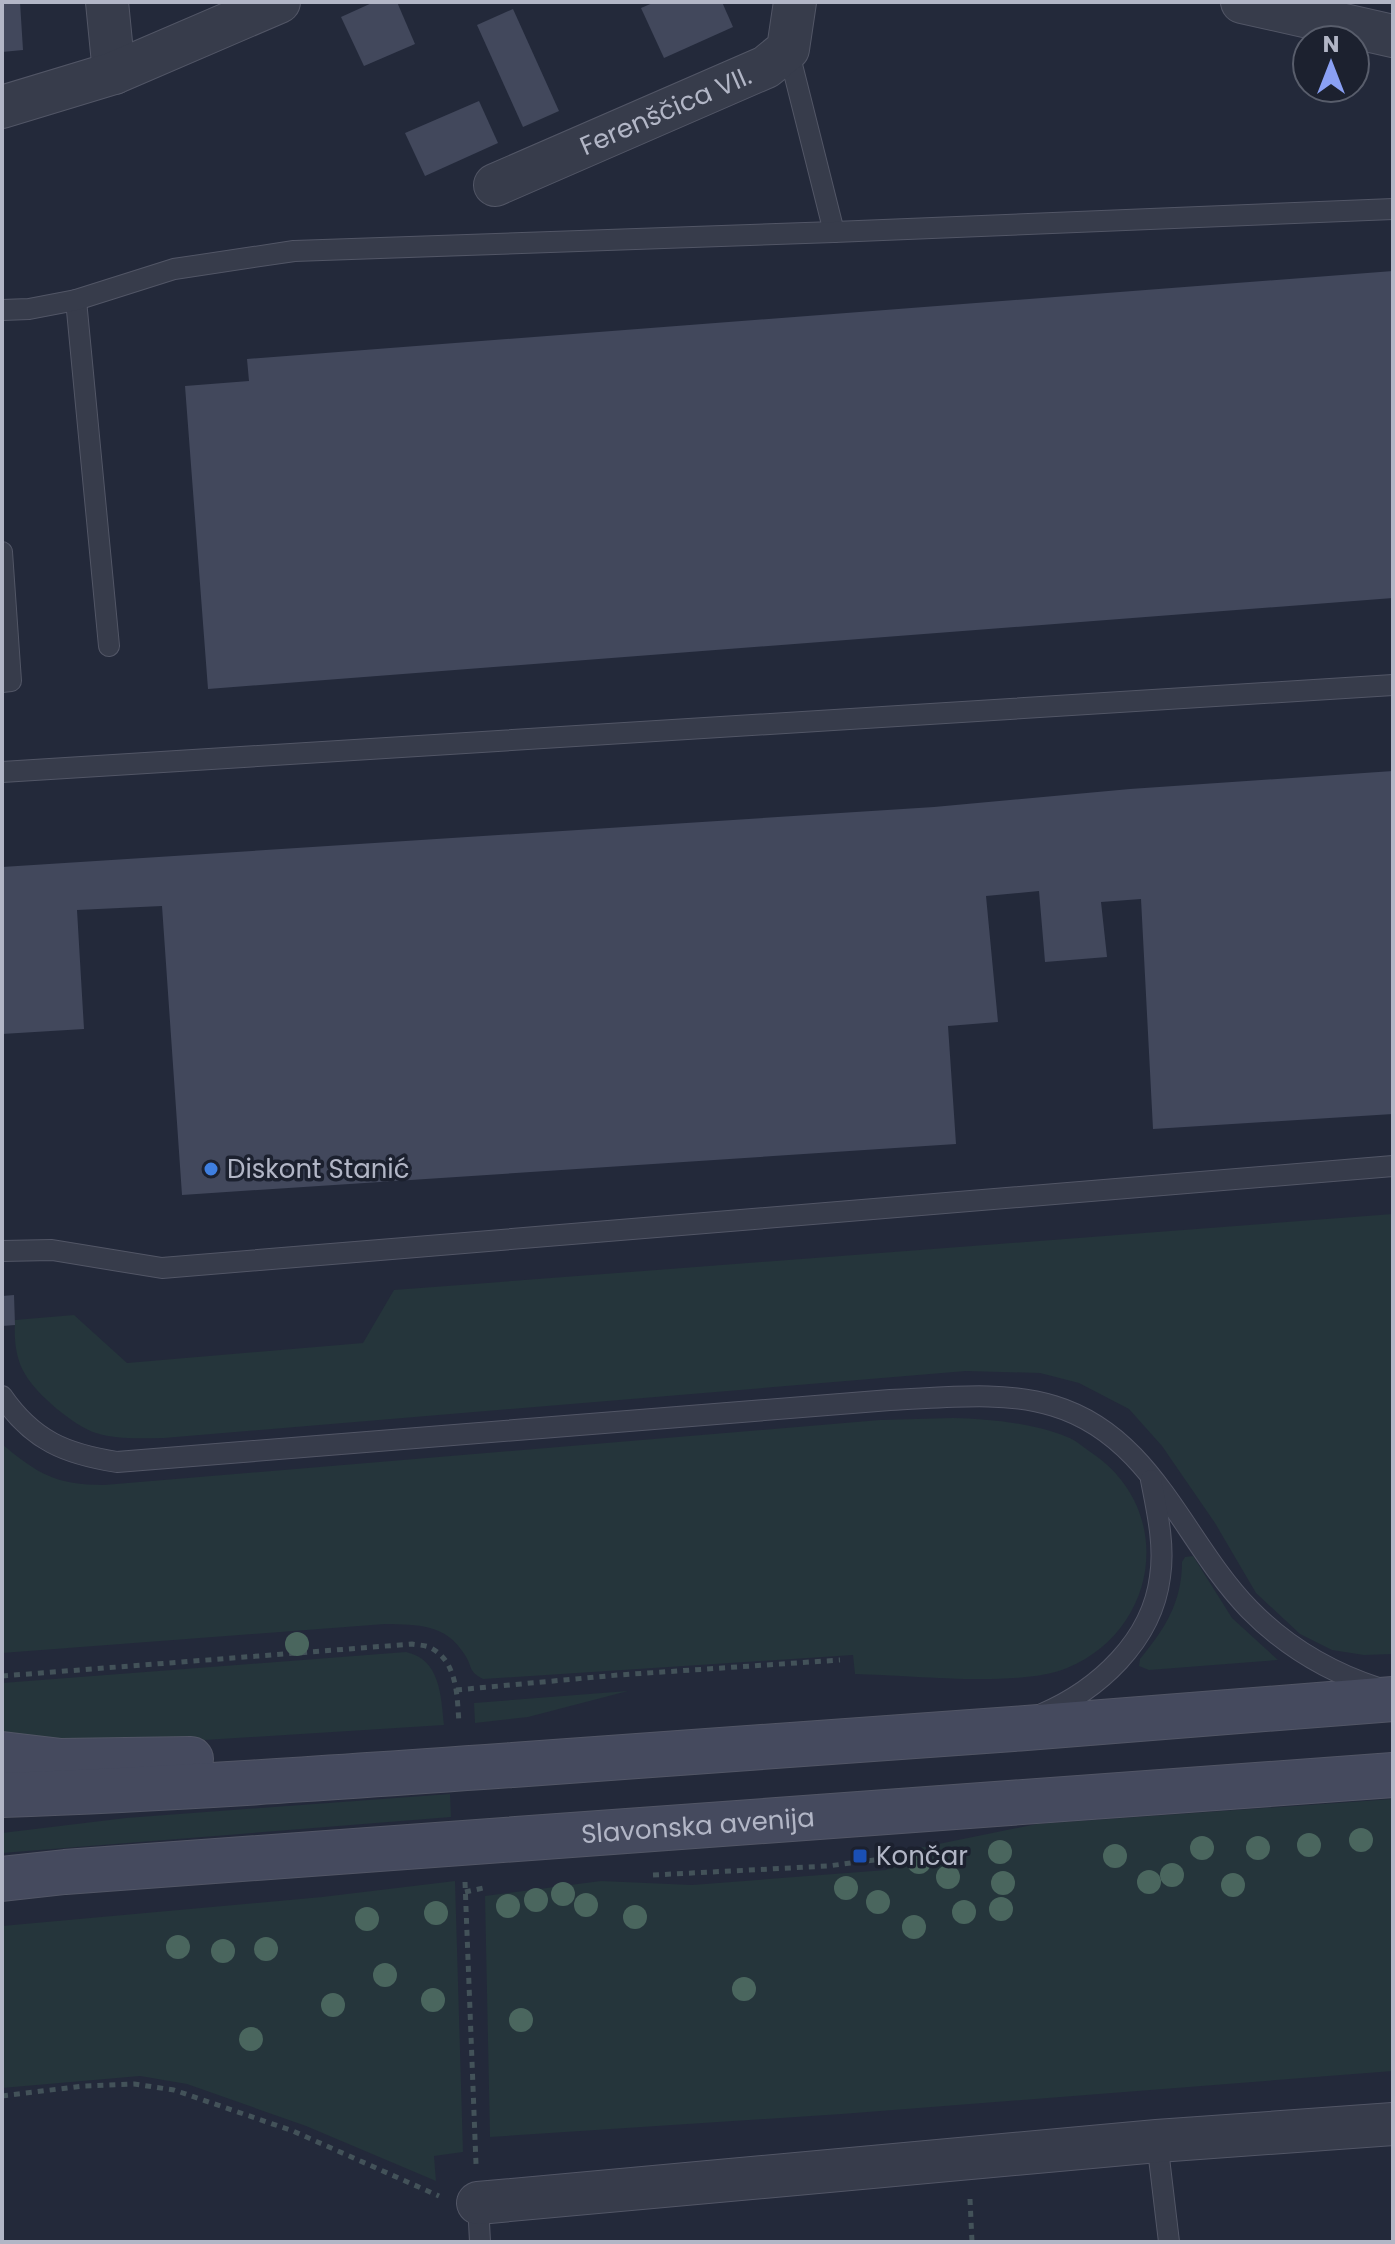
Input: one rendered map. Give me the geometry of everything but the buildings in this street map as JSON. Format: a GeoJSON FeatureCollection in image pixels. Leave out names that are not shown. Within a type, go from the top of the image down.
{"type":"FeatureCollection","features":[{"type":"Feature","properties":{"kind":"main road"},"geometry":{"type":"LineString","coordinates":[[2,1795],[105,1792],[1005,1731],[1393,1696]]}},
{"type":"Feature","properties":{"kind":"main road"},"geometry":{"type":"LineString","coordinates":[[2,1754],[61,1761],[209,1759],[276,1765],[340,1777]]}},
{"type":"Feature","properties":{"kind":"main road","name":"Slavonska avenija"},"geometry":{"type":"LineString","coordinates":[[2,1879],[1393,1775]]}},
{"type":"Feature","properties":{"kind":"main road"},"geometry":{"type":"LineString","coordinates":[[2,1816],[105,1792]]}},
{"type":"Feature","properties":{"kind":"main road"},"geometry":{"type":"LineString","coordinates":[[2,1893],[65,1872]]}},
{"type":"Feature","properties":{"kind":"street"},"geometry":{"type":"LineString","coordinates":[[107,2],[114,73]]}},
{"type":"Feature","properties":{"kind":"street"},"geometry":{"type":"LineString","coordinates":[[2,107],[114,73],[279,2]]}},
{"type":"Feature","properties":{"kind":"street"},"geometry":{"type":"LineString","coordinates":[[788,49],[795,2]]}},
{"type":"Feature","properties":{"kind":"street"},"geometry":{"type":"LineString","coordinates":[[1242,2],[1393,36]]}},
{"type":"Feature","properties":{"kind":"street","name":"Ferenščica VII."},"geometry":{"type":"LineString","coordinates":[[495,185],[766,67],[788,49]]}},
{"type":"Feature","properties":{"kind":"street"},"geometry":{"type":"LineString","coordinates":[[479,2222],[1157,2141],[1393,2124]]}},
{"type":"Feature","properties":{"kind":"lane"},"geometry":{"type":"LineString","coordinates":[[788,49],[834,232]]}},
{"type":"Feature","properties":{"kind":"lane"},"geometry":{"type":"LineString","coordinates":[[2,310],[29,309],[76,300],[174,269],[294,251],[1393,209]]}},
{"type":"Feature","properties":{"kind":"lane"},"geometry":{"type":"LineString","coordinates":[[76,300],[109,646]]}},
{"type":"Feature","properties":{"kind":"lane"},"geometry":{"type":"LineString","coordinates":[[2,552],[11,681],[2,682]]}},
{"type":"Feature","properties":{"kind":"lane"},"geometry":{"type":"LineString","coordinates":[[2,772],[1393,685]]}},
{"type":"Feature","properties":{"kind":"lane"},"geometry":{"type":"LineString","coordinates":[[2,1251],[52,1250],[162,1268],[1393,1166]]}},
{"type":"Feature","properties":{"kind":"lane"},"geometry":{"type":"LineString","coordinates":[[2,1396],[14,1414],[38,1435],[79,1456],[117,1462],[890,1400],[1011,1398],[1053,1406],[1089,1420],[1126,1447],[1149,1472],[1247,1607],[1281,1640],[1357,1681],[1393,1696]]}},
{"type":"Feature","properties":{"kind":"lane"},"geometry":{"type":"LineString","coordinates":[[1005,1731],[1062,1705],[1096,1683],[1129,1650],[1150,1616],[1160,1577],[1160,1526],[1149,1472]]}},
{"type":"Feature","properties":{"kind":"lane"},"geometry":{"type":"LineString","coordinates":[[1157,2141],[1169,2242]]}},
{"type":"Feature","properties":{"kind":"path"},"geometry":{"type":"LineString","coordinates":[[2,1676],[412,1644],[431,1648],[450,1667],[459,1723]]}},
{"type":"Feature","properties":{"kind":"path"},"geometry":{"type":"LineString","coordinates":[[456,1690],[840,1660]]}},
{"type":"Feature","properties":{"kind":"path"},"geometry":{"type":"LineString","coordinates":[[465,1878],[479,2222]]}},
{"type":"Feature","properties":{"kind":"path"},"geometry":{"type":"LineString","coordinates":[[2,2096],[83,2086],[134,2084],[174,2090],[293,2131],[427,2193],[450,2200],[479,2222]]}},
{"type":"Feature","properties":{"kind":"path"},"geometry":{"type":"LineString","coordinates":[[970,2205],[972,2242]]}},
{"type":"Feature","properties":{"kind":"shaded area"},"geometry":{"type":"Polygon","coordinates":[[[1393,1214],[1393,1654],[1364,1655],[1332,1650],[1300,1634],[1256,1593],[1215,1523],[1162,1446],[1129,1409],[1079,1383],[1040,1373],[966,1371],[164,1438],[130,1438],[96,1433],[77,1424],[56,1408],[25,1374],[15,1340],[15,1320],[74,1315],[127,1363],[363,1343],[394,1290],[1393,1214]]]}},
{"type":"Feature","properties":{"kind":"shaded area"},"geometry":{"type":"Polygon","coordinates":[[[953,1418],[1026,1425],[1070,1438],[1119,1477],[1136,1505],[1145,1536],[1146,1568],[1137,1598],[1122,1626],[1098,1650],[1067,1668],[1022,1678],[994,1679],[855,1674],[853,1655],[483,1679],[473,1671],[457,1645],[440,1631],[420,1626],[385,1624],[2,1653],[2,1444],[48,1476],[73,1483],[104,1485],[880,1420],[953,1418]]]}},
{"type":"Feature","properties":{"kind":"shaded area"},"geometry":{"type":"Polygon","coordinates":[[[1193,1556],[1232,1618],[1278,1660],[1149,1670],[1139,1666],[1140,1659],[1164,1626],[1175,1602],[1182,1562],[1185,1557],[1193,1556]]]}},
{"type":"Feature","properties":{"kind":"shaded area"},"geometry":{"type":"Polygon","coordinates":[[[406,1652],[426,1662],[432,1670],[440,1691],[444,1725],[93,1747],[2,1736],[2,1683],[406,1652]]]}},
{"type":"Feature","properties":{"kind":"shaded area"},"geometry":{"type":"Polygon","coordinates":[[[628,1691],[528,1717],[475,1723],[474,1703],[628,1691]]]}},
{"type":"Feature","properties":{"kind":"shaded area"},"geometry":{"type":"Polygon","coordinates":[[[450,1794],[451,1817],[2,1853],[2,1833],[126,1818],[450,1794]]]}},
{"type":"Feature","properties":{"kind":"shaded area"},"geometry":{"type":"Polygon","coordinates":[[[1393,1799],[1393,2071],[842,2114],[490,2137],[485,1896],[601,1881],[692,1885],[886,1870],[909,1850],[1037,1824],[1393,1799]]]}},
{"type":"Feature","properties":{"kind":"shaded area"},"geometry":{"type":"Polygon","coordinates":[[[455,1881],[463,2152],[434,2156],[436,2181],[306,2126],[187,2084],[140,2076],[2,2088],[2,1926],[322,1897],[455,1881]]]}},
{"type":"Feature","properties":{"kind":"place","name":"Diskont Stanić"},"geometry":{"type":"Point","coordinates":[211,1169]}},
{"type":"Feature","properties":{"kind":"place","name":"Končar"},"geometry":{"type":"Point","coordinates":[860,1856]}}]}
